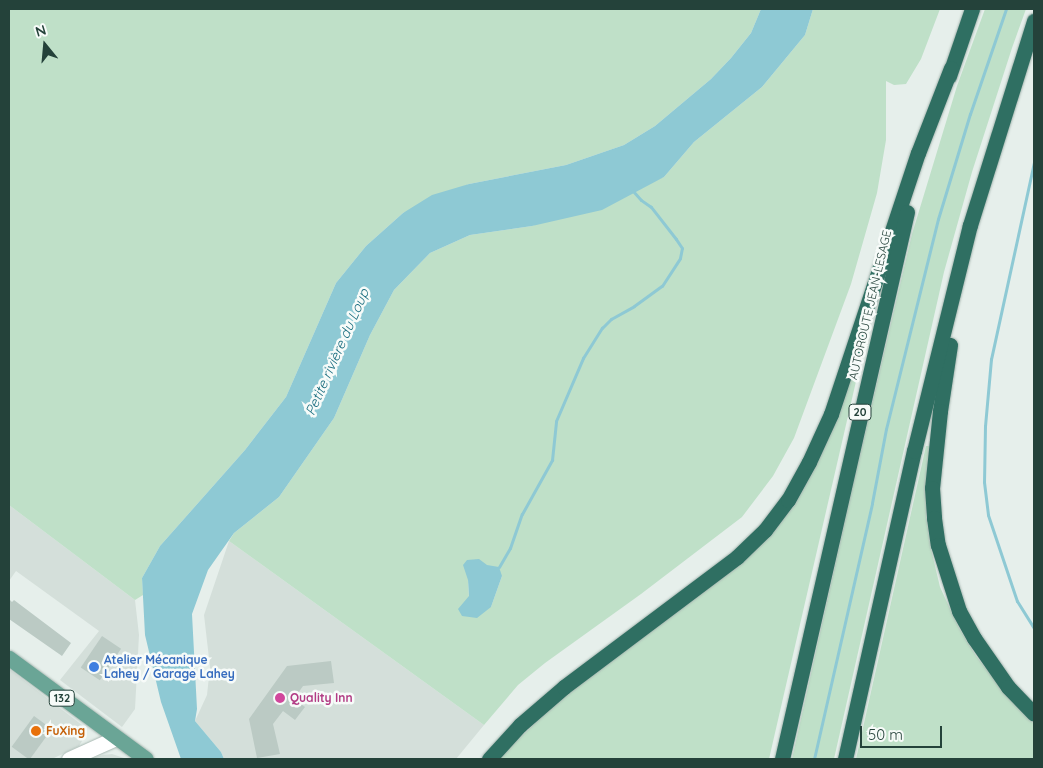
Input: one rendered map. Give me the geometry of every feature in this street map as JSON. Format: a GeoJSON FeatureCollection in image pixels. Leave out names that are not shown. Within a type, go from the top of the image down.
{"type":"FeatureCollection","features":[{"type":"Feature","properties":{"kind":"highway","name":"AUTOROUTE JEAN-LESAGE"},"geometry":{"type":"LineString","coordinates":[[782,759],[903,229],[951,68],[972,9]]}},
{"type":"Feature","properties":{"kind":"highway"},"geometry":{"type":"LineString","coordinates":[[845,759],[914,451],[970,225],[1034,21]]}},
{"type":"Feature","properties":{"kind":"highway"},"geometry":{"type":"LineString","coordinates":[[489,759],[520,725],[564,687],[744,551],[765,530],[788,500],[809,462],[831,414],[918,153],[951,68]]}},
{"type":"Feature","properties":{"kind":"highway"},"geometry":{"type":"LineString","coordinates":[[970,225],[940,411],[932,488],[934,518],[947,578],[960,611],[988,661],[1034,714]]}},
{"type":"Feature","properties":{"kind":"main road","name":"132"},"geometry":{"type":"LineString","coordinates":[[9,658],[146,759]]}},
{"type":"Feature","properties":{"kind":"street"},"geometry":{"type":"LineString","coordinates":[[69,759],[116,738]]}},
{"type":"Feature","properties":{"kind":"shaded area"},"geometry":{"type":"Polygon","coordinates":[[[9,505],[135,600],[139,635],[135,709],[122,727],[60,680],[99,631],[16,571],[9,581],[9,505]]]}},
{"type":"Feature","properties":{"kind":"shaded area"},"geometry":{"type":"Polygon","coordinates":[[[229,541],[484,725],[456,759],[224,759],[221,752],[195,721],[207,695],[210,667],[204,615],[229,541]]]}},
{"type":"Feature","properties":{"kind":"shaded area"},"geometry":{"type":"Polygon","coordinates":[[[9,669],[82,725],[85,736],[79,746],[52,759],[9,759],[9,669]]]}},
{"type":"Feature","properties":{"kind":"shaded area"},"geometry":{"type":"Polygon","coordinates":[[[112,754],[127,759],[89,759],[103,755],[112,754]]]}},
{"type":"Feature","properties":{"kind":"green space"},"geometry":{"type":"Polygon","coordinates":[[[9,9],[761,9],[751,33],[711,79],[655,126],[624,145],[566,165],[469,184],[403,213],[366,246],[336,283],[286,397],[245,450],[160,546],[142,578],[143,595],[135,600],[9,505],[9,9]]]}},
{"type":"Feature","properties":{"kind":"green space"},"geometry":{"type":"Polygon","coordinates":[[[813,9],[940,9],[921,59],[906,84],[894,85],[886,81],[886,140],[877,193],[851,284],[794,438],[773,476],[742,517],[641,594],[545,663],[518,685],[484,725],[229,541],[234,533],[279,497],[334,418],[370,335],[394,290],[430,253],[470,235],[532,226],[664,177],[694,142],[762,87],[805,35],[813,9]],[[502,576],[468,580],[469,597],[491,607],[502,576]]]}},
{"type":"Feature","properties":{"kind":"green space"},"geometry":{"type":"Polygon","coordinates":[[[985,9],[1026,9],[972,172],[944,272],[834,759],[792,759],[854,480],[912,234],[957,86],[985,9]]]}},
{"type":"Feature","properties":{"kind":"green space"},"geometry":{"type":"Polygon","coordinates":[[[856,363],[860,364],[769,759],[497,759],[559,701],[727,574],[750,555],[777,527],[794,506],[813,472],[832,430],[856,363]]]}},
{"type":"Feature","properties":{"kind":"green space"},"geometry":{"type":"Polygon","coordinates":[[[926,446],[931,446],[926,515],[931,549],[940,587],[959,628],[976,656],[1007,695],[1034,724],[1034,759],[856,759],[926,446]]]}},
{"type":"Feature","properties":{"kind":"water","name":"Petite rivière du Loup"},"geometry":{"type":"Polygon","coordinates":[[[761,9],[813,9],[805,35],[762,87],[694,142],[664,177],[602,210],[532,226],[470,235],[430,253],[394,290],[370,335],[334,418],[279,497],[234,533],[208,570],[192,614],[197,709],[195,721],[221,752],[224,759],[181,759],[161,702],[145,635],[142,578],[160,546],[245,450],[286,397],[336,283],[366,246],[403,213],[432,195],[469,184],[566,165],[624,145],[655,126],[711,79],[731,58],[751,33],[761,9]]]}},
{"type":"Feature","properties":{"kind":"water"},"geometry":{"type":"Polygon","coordinates":[[[479,559],[487,565],[499,567],[502,576],[491,607],[477,618],[462,616],[458,609],[469,596],[468,580],[463,565],[467,560],[479,559]]]}},
{"type":"Feature","properties":{"kind":"building"},"geometry":{"type":"Polygon","coordinates":[[[9,599],[12,602],[14,600],[71,643],[62,656],[9,619],[9,599]]]}},
{"type":"Feature","properties":{"kind":"building"},"geometry":{"type":"Polygon","coordinates":[[[102,636],[121,649],[100,680],[81,668],[102,636]]]}},
{"type":"Feature","properties":{"kind":"building"},"geometry":{"type":"Polygon","coordinates":[[[331,661],[334,683],[303,686],[294,699],[305,707],[295,720],[283,711],[273,724],[280,754],[257,758],[249,719],[287,666],[331,661]]]}},
{"type":"Feature","properties":{"kind":"building"},"geometry":{"type":"Polygon","coordinates":[[[34,716],[52,729],[30,759],[12,747],[34,716]]]}},
{"type":"Feature","properties":{"kind":"waterway"},"geometry":{"type":"LineString","coordinates":[[814,759],[872,503],[886,429],[938,219],[970,114],[1006,9]]}},
{"type":"Feature","properties":{"kind":"waterway"},"geometry":{"type":"LineString","coordinates":[[1034,162],[991,359],[985,426],[984,482],[988,515],[1017,601],[1034,628]]}},
{"type":"Feature","properties":{"kind":"waterway"},"geometry":{"type":"LineString","coordinates":[[499,567],[510,548],[522,514],[552,460],[556,421],[583,358],[602,328],[611,319],[634,306],[662,286],[680,258],[682,248],[676,239],[651,207],[632,190]]}},
{"type":"Feature","properties":{"kind":"place","name":"Atelier Mécanique Lahey / Garage Lahey"},"geometry":{"type":"Point","coordinates":[94,667]}},
{"type":"Feature","properties":{"kind":"place","name":"Quality Inn"},"geometry":{"type":"Point","coordinates":[280,698]}},
{"type":"Feature","properties":{"kind":"place","name":"FuXing"},"geometry":{"type":"Point","coordinates":[36,731]}}]}
